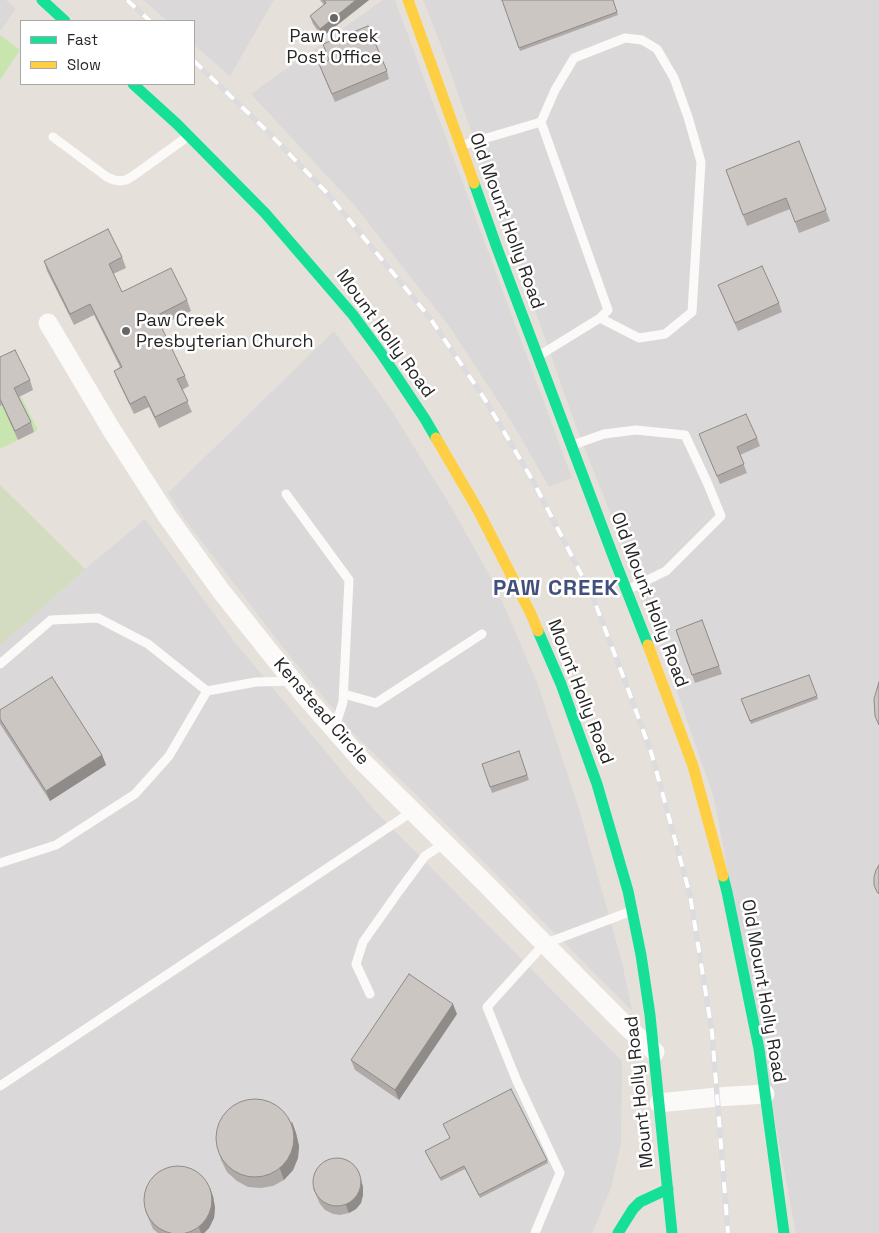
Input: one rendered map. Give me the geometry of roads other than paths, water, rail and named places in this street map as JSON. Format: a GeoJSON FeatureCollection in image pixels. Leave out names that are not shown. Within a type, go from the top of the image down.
{"type":"FeatureCollection","features":[{"type":"Feature","properties":{"kind":"street"},"geometry":{"type":"LineString","coordinates":[[42,0],[64,20]]}},
{"type":"Feature","properties":{"kind":"street","name":"Old Mount Holly Road"},"geometry":{"type":"LineString","coordinates":[[408,0],[538,357],[655,662],[692,766],[727,892],[747,988],[759,1049],[784,1233]]}},
{"type":"Feature","properties":{"kind":"street","name":"Mount Holly Road"},"geometry":{"type":"LineString","coordinates":[[134,85],[189,136],[266,213],[353,315],[382,353],[425,419],[478,510],[531,614],[561,684],[597,784],[628,892],[641,955],[655,1052],[672,1233]]}},
{"type":"Feature","properties":{"kind":"street","name":"Kenstead Circle"},"geometry":{"type":"LineString","coordinates":[[48,323],[111,429],[167,516],[221,590],[292,681],[362,761],[488,885],[628,1028],[655,1052]]}},
{"type":"Feature","properties":{"kind":"street"},"geometry":{"type":"LineString","coordinates":[[660,1104],[718,1096],[765,1094]]}},
{"type":"Feature","properties":{"kind":"street"},"geometry":{"type":"LineString","coordinates":[[618,1233],[633,1209],[640,1202],[668,1189]]}},
{"type":"Feature","properties":{"kind":"lane"},"geometry":{"type":"LineString","coordinates":[[538,357],[600,318],[608,310],[541,122],[555,90],[574,58],[625,38],[642,40],[657,49],[674,78],[701,162],[692,312],[665,334],[639,338],[600,318]]}},
{"type":"Feature","properties":{"kind":"lane"},"geometry":{"type":"LineString","coordinates":[[460,146],[541,122]]}},
{"type":"Feature","properties":{"kind":"lane"},"geometry":{"type":"LineString","coordinates":[[53,138],[107,177],[120,181],[134,176],[189,136]]}},
{"type":"Feature","properties":{"kind":"lane"},"geometry":{"type":"LineString","coordinates":[[571,446],[604,434],[636,430],[685,435],[721,516],[666,571],[626,590]]}},
{"type":"Feature","properties":{"kind":"lane"},"geometry":{"type":"LineString","coordinates":[[286,494],[348,580],[344,702],[334,730]]}},
{"type":"Feature","properties":{"kind":"lane"},"geometry":{"type":"LineString","coordinates":[[0,664],[52,620],[98,618],[148,644],[207,691],[256,682],[292,681]]}},
{"type":"Feature","properties":{"kind":"lane"},"geometry":{"type":"LineString","coordinates":[[344,694],[376,703],[482,634]]}},
{"type":"Feature","properties":{"kind":"lane"},"geometry":{"type":"LineString","coordinates":[[0,863],[56,844],[135,794],[169,756],[207,691]]}},
{"type":"Feature","properties":{"kind":"lane"},"geometry":{"type":"LineString","coordinates":[[0,1086],[413,811]]}},
{"type":"Feature","properties":{"kind":"lane"},"geometry":{"type":"LineString","coordinates":[[370,994],[356,964],[363,942],[425,856],[445,843]]}},
{"type":"Feature","properties":{"kind":"lane"},"geometry":{"type":"LineString","coordinates":[[534,1233],[560,1173],[516,1078],[487,1007],[544,944],[632,911]]}},
{"type":"Feature","properties":{"kind":"railway"},"geometry":{"type":"LineString","coordinates":[[127,0],[149,20]]}},
{"type":"Feature","properties":{"kind":"railway"},"geometry":{"type":"LineString","coordinates":[[195,62],[268,132],[327,193],[430,318],[484,398],[533,481],[592,595],[652,755],[690,895],[712,1032],[728,1233]]}},
{"type":"Feature","properties":{"kind":"place","name":"Paw Creek Post Office"},"geometry":{"type":"Point","coordinates":[334,18]}},
{"type":"Feature","properties":{"kind":"place","name":"Paw Creek Presbyterian Church"},"geometry":{"type":"Point","coordinates":[126,331]}},
{"type":"Feature","properties":{"kind":"district","name":"PAW CREEK"},"geometry":{"type":"Point","coordinates":[556,589]}}]}
